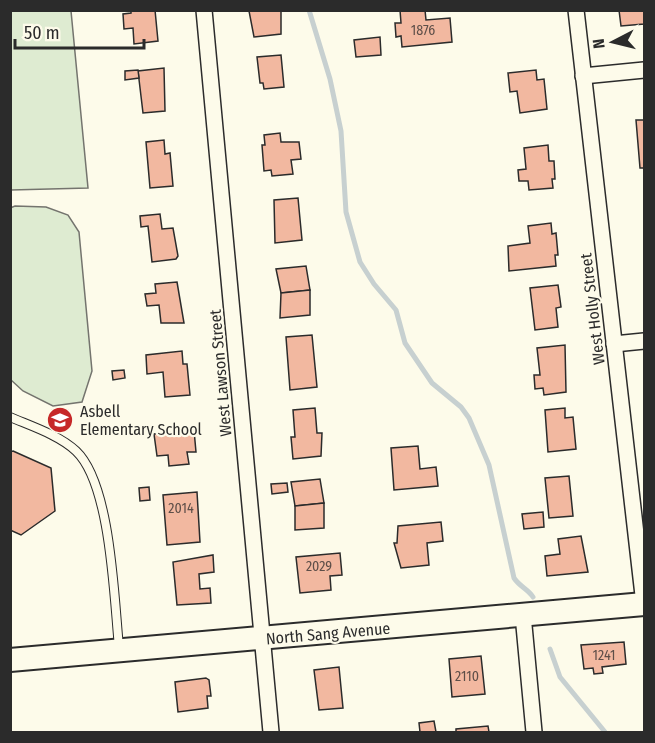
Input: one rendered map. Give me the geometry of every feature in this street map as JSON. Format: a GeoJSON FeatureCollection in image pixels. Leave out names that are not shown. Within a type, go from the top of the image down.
{"type":"FeatureCollection","features":[{"type":"Feature","properties":{"kind":"street","name":"West Lawson Street"},"geometry":{"type":"LineString","coordinates":[[204,10],[271,732]]}},
{"type":"Feature","properties":{"kind":"street","name":"West Holly Street"},"geometry":{"type":"LineString","coordinates":[[576,10],[644,604]]}},
{"type":"Feature","properties":{"kind":"street"},"geometry":{"type":"LineString","coordinates":[[583,76],[645,70]]}},
{"type":"Feature","properties":{"kind":"street"},"geometry":{"type":"LineString","coordinates":[[614,344],[645,341]]}},
{"type":"Feature","properties":{"kind":"street","name":"North Sang Avenue"},"geometry":{"type":"LineString","coordinates":[[10,660],[644,604]]}},
{"type":"Feature","properties":{"kind":"street"},"geometry":{"type":"LineString","coordinates":[[523,615],[534,732]]}},
{"type":"Feature","properties":{"kind":"lane"},"geometry":{"type":"LineString","coordinates":[[10,417],[43,431],[76,451],[95,478],[108,542],[119,651]]}},
{"type":"Feature","properties":{"kind":"green space"},"geometry":{"type":"Polygon","coordinates":[[[10,11],[71,11],[88,188],[11,190],[10,11]]]}},
{"type":"Feature","properties":{"kind":"green space"},"geometry":{"type":"Polygon","coordinates":[[[15,206],[46,207],[68,215],[79,232],[92,371],[82,402],[53,406],[23,391],[11,380],[10,208],[15,206]]]}},
{"type":"Feature","properties":{"kind":"building"},"geometry":{"type":"Polygon","coordinates":[[[131,10],[155,10],[158,41],[134,44],[133,28],[124,29],[123,14],[131,13],[131,10]]]}},
{"type":"Feature","properties":{"kind":"building"},"geometry":{"type":"Polygon","coordinates":[[[281,10],[281,34],[254,37],[249,11],[281,10]]]}},
{"type":"Feature","properties":{"kind":"building"},"geometry":{"type":"Polygon","coordinates":[[[400,10],[425,10],[426,20],[450,18],[452,42],[402,47],[401,36],[396,37],[395,23],[401,23],[400,10]]]}},
{"type":"Feature","properties":{"kind":"building"},"geometry":{"type":"Polygon","coordinates":[[[619,10],[644,10],[644,24],[621,26],[619,10]]]}},
{"type":"Feature","properties":{"kind":"building"},"geometry":{"type":"Polygon","coordinates":[[[380,37],[381,55],[356,57],[354,40],[380,37]]]}},
{"type":"Feature","properties":{"kind":"building"},"geometry":{"type":"Polygon","coordinates":[[[281,55],[284,87],[264,89],[263,83],[260,83],[257,57],[281,55]]]}},
{"type":"Feature","properties":{"kind":"building"},"geometry":{"type":"Polygon","coordinates":[[[164,68],[165,111],[143,113],[138,71],[164,68]]]}},
{"type":"Feature","properties":{"kind":"building"},"geometry":{"type":"Polygon","coordinates":[[[138,70],[139,78],[125,80],[125,71],[138,70]]]}},
{"type":"Feature","properties":{"kind":"building"},"geometry":{"type":"Polygon","coordinates":[[[536,70],[537,80],[544,79],[547,109],[520,113],[517,91],[510,92],[508,73],[536,70]]]}},
{"type":"Feature","properties":{"kind":"building"},"geometry":{"type":"Polygon","coordinates":[[[636,120],[644,120],[644,168],[640,168],[636,120]]]}},
{"type":"Feature","properties":{"kind":"building"},"geometry":{"type":"Polygon","coordinates":[[[280,133],[281,142],[299,142],[301,159],[291,160],[293,174],[272,176],[271,170],[264,171],[262,145],[265,145],[264,135],[280,133]]]}},
{"type":"Feature","properties":{"kind":"building"},"geometry":{"type":"Polygon","coordinates":[[[164,140],[165,154],[170,153],[173,186],[150,188],[146,142],[164,140]]]}},
{"type":"Feature","properties":{"kind":"building"},"geometry":{"type":"Polygon","coordinates":[[[548,145],[549,161],[554,161],[553,188],[529,190],[528,181],[519,181],[518,170],[526,169],[524,148],[548,145]]]}},
{"type":"Feature","properties":{"kind":"building"},"geometry":{"type":"Polygon","coordinates":[[[298,198],[302,240],[275,243],[274,200],[298,198]]]}},
{"type":"Feature","properties":{"kind":"building"},"geometry":{"type":"Polygon","coordinates":[[[160,214],[162,229],[173,228],[178,256],[176,259],[152,262],[148,226],[141,227],[140,216],[160,214]]]}},
{"type":"Feature","properties":{"kind":"building"},"geometry":{"type":"Polygon","coordinates":[[[551,223],[552,234],[556,233],[558,255],[555,255],[556,266],[509,271],[508,246],[530,243],[528,226],[551,223]]]}},
{"type":"Feature","properties":{"kind":"building"},"geometry":{"type":"Polygon","coordinates":[[[306,266],[310,290],[281,293],[276,269],[306,266]]]}},
{"type":"Feature","properties":{"kind":"building"},"geometry":{"type":"Polygon","coordinates":[[[177,282],[184,323],[161,323],[159,305],[147,306],[145,294],[156,293],[155,284],[177,282]]]}},
{"type":"Feature","properties":{"kind":"building"},"geometry":{"type":"Polygon","coordinates":[[[558,285],[561,307],[556,308],[558,327],[535,330],[530,288],[558,285]]]}},
{"type":"Feature","properties":{"kind":"building"},"geometry":{"type":"Polygon","coordinates":[[[310,290],[310,315],[280,318],[281,293],[310,290]]]}},
{"type":"Feature","properties":{"kind":"building"},"geometry":{"type":"Polygon","coordinates":[[[312,335],[317,387],[290,390],[286,337],[312,335]]]}},
{"type":"Feature","properties":{"kind":"building"},"geometry":{"type":"Polygon","coordinates":[[[565,345],[566,392],[544,395],[543,388],[535,389],[534,375],[540,375],[537,348],[565,345]]]}},
{"type":"Feature","properties":{"kind":"building"},"geometry":{"type":"Polygon","coordinates":[[[182,351],[183,364],[187,364],[190,395],[165,397],[163,372],[147,374],[146,355],[182,351]]]}},
{"type":"Feature","properties":{"kind":"building"},"geometry":{"type":"Polygon","coordinates":[[[124,370],[125,378],[113,380],[112,371],[124,370]]]}},
{"type":"Feature","properties":{"kind":"building"},"geometry":{"type":"Polygon","coordinates":[[[315,408],[317,433],[322,433],[321,456],[293,459],[291,437],[295,437],[293,410],[315,408]]]}},
{"type":"Feature","properties":{"kind":"building"},"geometry":{"type":"Polygon","coordinates":[[[565,408],[565,418],[573,417],[576,449],[548,452],[545,410],[565,408]]]}},
{"type":"Feature","properties":{"kind":"building"},"geometry":{"type":"Polygon","coordinates":[[[194,430],[196,452],[187,452],[189,464],[169,466],[168,455],[157,456],[154,434],[194,430]]]}},
{"type":"Feature","properties":{"kind":"building"},"geometry":{"type":"Polygon","coordinates":[[[418,446],[420,469],[436,467],[438,486],[394,490],[391,448],[418,446]]]}},
{"type":"Feature","properties":{"kind":"building"},"geometry":{"type":"Polygon","coordinates":[[[13,451],[51,468],[55,511],[21,535],[10,530],[10,452],[13,451]]]}},
{"type":"Feature","properties":{"kind":"building"},"geometry":{"type":"Polygon","coordinates":[[[569,476],[573,516],[549,518],[545,478],[569,476]]]}},
{"type":"Feature","properties":{"kind":"building"},"geometry":{"type":"Polygon","coordinates":[[[320,479],[324,503],[295,506],[291,482],[320,479]]]}},
{"type":"Feature","properties":{"kind":"building"},"geometry":{"type":"Polygon","coordinates":[[[287,483],[288,492],[272,494],[271,484],[287,483]]]}},
{"type":"Feature","properties":{"kind":"building"},"geometry":{"type":"Polygon","coordinates":[[[149,487],[150,500],[140,501],[139,488],[149,487]]]}},
{"type":"Feature","properties":{"kind":"building"},"geometry":{"type":"Polygon","coordinates":[[[197,492],[200,542],[167,545],[163,495],[197,492]]]}},
{"type":"Feature","properties":{"kind":"building"},"geometry":{"type":"Polygon","coordinates":[[[324,503],[324,528],[295,530],[295,506],[324,503]]]}},
{"type":"Feature","properties":{"kind":"building"},"geometry":{"type":"Polygon","coordinates":[[[543,512],[544,527],[524,529],[522,514],[543,512]]]}},
{"type":"Feature","properties":{"kind":"building"},"geometry":{"type":"Polygon","coordinates":[[[441,522],[443,541],[427,543],[429,565],[401,568],[394,543],[397,543],[398,526],[441,522]]]}},
{"type":"Feature","properties":{"kind":"building"},"geometry":{"type":"Polygon","coordinates":[[[581,536],[588,572],[547,576],[545,556],[560,554],[558,539],[581,536]]]}},
{"type":"Feature","properties":{"kind":"building"},"geometry":{"type":"Polygon","coordinates":[[[340,553],[342,575],[330,576],[331,590],[300,593],[296,557],[340,553]]]}},
{"type":"Feature","properties":{"kind":"building"},"geometry":{"type":"Polygon","coordinates":[[[213,555],[214,572],[199,574],[200,589],[210,588],[211,603],[177,605],[173,562],[213,555]]]}},
{"type":"Feature","properties":{"kind":"building"},"geometry":{"type":"Polygon","coordinates":[[[624,642],[626,664],[602,667],[603,673],[594,674],[593,668],[584,669],[581,645],[624,642]]]}},
{"type":"Feature","properties":{"kind":"building"},"geometry":{"type":"Polygon","coordinates":[[[481,656],[485,694],[452,697],[449,659],[481,656]]]}},
{"type":"Feature","properties":{"kind":"building"},"geometry":{"type":"Polygon","coordinates":[[[339,667],[343,708],[319,710],[314,670],[339,667]]]}},
{"type":"Feature","properties":{"kind":"building"},"geometry":{"type":"Polygon","coordinates":[[[206,678],[209,680],[211,696],[207,696],[208,708],[178,712],[175,682],[206,678]]]}},
{"type":"Feature","properties":{"kind":"building"},"geometry":{"type":"Polygon","coordinates":[[[434,721],[436,732],[420,732],[419,723],[434,721]]]}},
{"type":"Feature","properties":{"kind":"building"},"geometry":{"type":"Polygon","coordinates":[[[488,726],[489,732],[456,732],[456,729],[488,726]]]}},
{"type":"Feature","properties":{"kind":"waterway"},"geometry":{"type":"LineString","coordinates":[[309,10],[330,79],[341,131],[346,212],[360,262],[374,284],[396,310],[405,343],[432,383],[461,407],[469,418],[489,465],[514,578],[533,597]]}},
{"type":"Feature","properties":{"kind":"waterway"},"geometry":{"type":"LineString","coordinates":[[550,649],[560,677],[605,732]]}},
{"type":"Feature","properties":{"kind":"place","name":"Asbell Elementary School"},"geometry":{"type":"Point","coordinates":[60,420]}}]}
